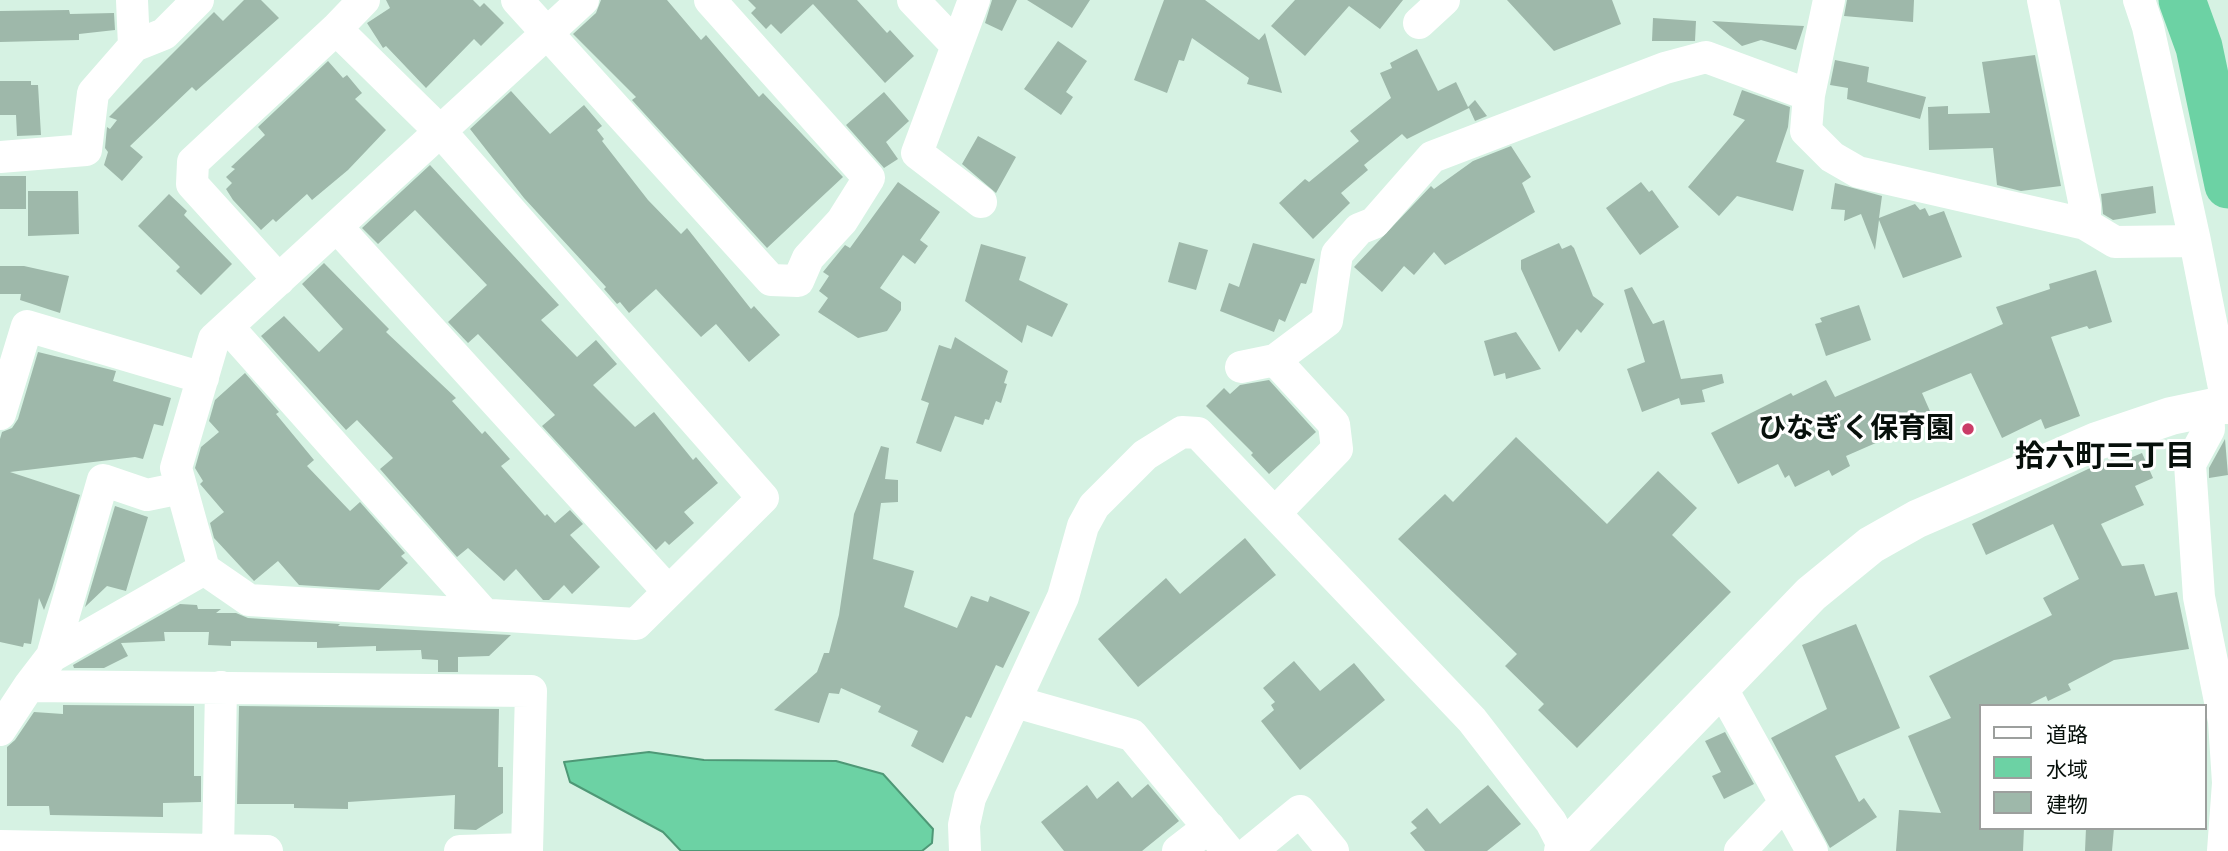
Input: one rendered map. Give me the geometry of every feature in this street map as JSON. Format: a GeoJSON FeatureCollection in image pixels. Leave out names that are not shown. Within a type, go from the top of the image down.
{"type":"FeatureCollection","features":[{"type":"Feature","properties":{"kind":"street"},"geometry":{"type":"LineString","coordinates":[[132,0],[134,46]]}},
{"type":"Feature","properties":{"kind":"street"},"geometry":{"type":"LineString","coordinates":[[0,157],[86,150],[93,93],[134,46],[164,34],[198,0]]}},
{"type":"Feature","properties":{"kind":"street"},"geometry":{"type":"LineString","coordinates":[[517,0],[772,280],[798,281],[808,258],[842,221],[869,178],[709,0]]}},
{"type":"Feature","properties":{"kind":"street"},"geometry":{"type":"LineString","coordinates":[[336,29],[441,132],[763,498],[635,624],[249,600],[204,569],[176,468],[215,339],[441,132],[583,0]]}},
{"type":"Feature","properties":{"kind":"street"},"geometry":{"type":"LineString","coordinates":[[913,0],[957,46]]}},
{"type":"Feature","properties":{"kind":"street"},"geometry":{"type":"LineString","coordinates":[[974,0],[917,153],[981,202]]}},
{"type":"Feature","properties":{"kind":"street"},"geometry":{"type":"LineString","coordinates":[[1419,23],[1444,0]]}},
{"type":"Feature","properties":{"kind":"street"},"geometry":{"type":"LineString","coordinates":[[1829,0],[1808,95],[1806,131],[1832,157],[1858,172],[2085,224],[2115,242],[2195,241]]}},
{"type":"Feature","properties":{"kind":"street"},"geometry":{"type":"LineString","coordinates":[[2043,0],[2085,206],[2085,224]]}},
{"type":"Feature","properties":{"kind":"street"},"geometry":{"type":"LineString","coordinates":[[2139,0],[2148,27],[2195,241],[2223,406],[2190,464],[2199,597],[2220,669],[2228,783],[2223,851]]}},
{"type":"Feature","properties":{"kind":"street"},"geometry":{"type":"LineString","coordinates":[[279,280],[192,184],[193,162],[336,29],[358,2]]}},
{"type":"Feature","properties":{"kind":"street"},"geometry":{"type":"LineString","coordinates":[[1241,367],[1275,360],[1327,321],[1337,254],[1359,229],[1374,223],[1432,157],[1665,68],[1706,57],[1808,95]]}},
{"type":"Feature","properties":{"kind":"street"},"geometry":{"type":"LineString","coordinates":[[337,227],[668,591]]}},
{"type":"Feature","properties":{"kind":"street"},"geometry":{"type":"LineString","coordinates":[[0,414],[27,326],[203,378]]}},
{"type":"Feature","properties":{"kind":"street"},"geometry":{"type":"LineString","coordinates":[[228,327],[484,614]]}},
{"type":"Feature","properties":{"kind":"street"},"geometry":{"type":"LineString","coordinates":[[1275,360],[1334,424],[1337,449],[1275,513]]}},
{"type":"Feature","properties":{"kind":"street"},"geometry":{"type":"LineString","coordinates":[[965,851],[964,825],[970,798],[1063,597],[1083,526],[1094,506],[1146,455],[1182,432],[1198,433],[1472,720],[1551,822],[1564,850],[1811,594],[1840,568],[1895,531],[2097,441],[2171,416],[2223,406]]}},
{"type":"Feature","properties":{"kind":"street"},"geometry":{"type":"LineString","coordinates":[[52,656],[103,480],[147,495],[181,488]]}},
{"type":"Feature","properties":{"kind":"street"},"geometry":{"type":"LineString","coordinates":[[0,730],[29,685],[52,656],[204,569]]}},
{"type":"Feature","properties":{"kind":"street"},"geometry":{"type":"LineString","coordinates":[[29,685],[531,691],[527,850],[460,851]]}},
{"type":"Feature","properties":{"kind":"street"},"geometry":{"type":"LineString","coordinates":[[218,850],[221,687]]}},
{"type":"Feature","properties":{"kind":"street"},"geometry":{"type":"LineString","coordinates":[[1718,692],[1727,698],[1812,851]]}},
{"type":"Feature","properties":{"kind":"street"},"geometry":{"type":"LineString","coordinates":[[1016,702],[1132,735],[1228,851]]}},
{"type":"Feature","properties":{"kind":"street"},"geometry":{"type":"LineString","coordinates":[[1740,851],[1786,803]]}},
{"type":"Feature","properties":{"kind":"street"},"geometry":{"type":"LineString","coordinates":[[1251,851],[1300,811],[1333,851]]}},
{"type":"Feature","properties":{"kind":"street"},"geometry":{"type":"LineString","coordinates":[[1178,851],[1209,827]]}},
{"type":"Feature","properties":{"kind":"street"},"geometry":{"type":"LineString","coordinates":[[0,846],[267,851]]}},
{"type":"Feature","properties":{"kind":"water"},"geometry":{"type":"Polygon","coordinates":[[[649,752],[704,760],[836,761],[883,774],[933,829],[932,843],[922,851],[681,851],[663,832],[570,782],[564,762],[649,752]]]}},
{"type":"Feature","properties":{"kind":"building"},"geometry":{"type":"Polygon","coordinates":[[[244,0],[261,0],[279,18],[196,91],[192,87],[130,146],[143,157],[122,181],[104,165],[108,152],[105,148],[107,127],[110,129],[117,120],[109,117],[214,12],[223,21],[244,0]]]}},
{"type":"Feature","properties":{"kind":"building"},"geometry":{"type":"Polygon","coordinates":[[[386,0],[473,0],[480,7],[484,3],[504,23],[481,46],[474,39],[426,88],[386,46],[383,48],[367,23],[390,8],[386,0]]]}},
{"type":"Feature","properties":{"kind":"building"},"geometry":{"type":"Polygon","coordinates":[[[601,0],[667,0],[701,40],[706,35],[759,97],[763,93],[843,177],[767,248],[632,100],[636,97],[573,34],[596,13],[601,0]]]}},
{"type":"Feature","properties":{"kind":"building"},"geometry":{"type":"Polygon","coordinates":[[[748,0],[857,0],[887,33],[890,30],[914,56],[885,83],[813,4],[781,34],[771,24],[766,29],[751,13],[756,8],[748,0]]]}},
{"type":"Feature","properties":{"kind":"building"},"geometry":{"type":"Polygon","coordinates":[[[992,0],[1017,0],[1002,31],[985,23],[992,0]]]}},
{"type":"Feature","properties":{"kind":"building"},"geometry":{"type":"Polygon","coordinates":[[[1027,0],[1090,0],[1072,28],[1027,0]]]}},
{"type":"Feature","properties":{"kind":"building"},"geometry":{"type":"Polygon","coordinates":[[[1164,0],[1205,0],[1259,40],[1265,33],[1282,93],[1247,84],[1249,78],[1192,38],[1184,61],[1179,60],[1167,93],[1134,80],[1164,0]]]}},
{"type":"Feature","properties":{"kind":"building"},"geometry":{"type":"Polygon","coordinates":[[[1295,0],[1403,0],[1380,29],[1349,6],[1305,56],[1271,26],[1295,0]]]}},
{"type":"Feature","properties":{"kind":"building"},"geometry":{"type":"Polygon","coordinates":[[[1507,0],[1612,0],[1621,24],[1554,51],[1507,0]]]}},
{"type":"Feature","properties":{"kind":"building"},"geometry":{"type":"Polygon","coordinates":[[[1847,0],[1914,0],[1913,22],[1844,16],[1847,0]]]}},
{"type":"Feature","properties":{"kind":"building"},"geometry":{"type":"Polygon","coordinates":[[[69,10],[70,14],[114,13],[115,30],[79,34],[79,40],[0,42],[0,11],[69,10]]]}},
{"type":"Feature","properties":{"kind":"building"},"geometry":{"type":"Polygon","coordinates":[[[1653,18],[1696,21],[1695,41],[1652,41],[1653,18]]]}},
{"type":"Feature","properties":{"kind":"building"},"geometry":{"type":"Polygon","coordinates":[[[1712,21],[1804,26],[1796,50],[1761,40],[1742,46],[1712,21]]]}},
{"type":"Feature","properties":{"kind":"building"},"geometry":{"type":"Polygon","coordinates":[[[1058,41],[1087,61],[1066,92],[1073,97],[1061,115],[1024,89],[1058,41]]]}},
{"type":"Feature","properties":{"kind":"building"},"geometry":{"type":"Polygon","coordinates":[[[1417,49],[1438,91],[1456,82],[1468,107],[1475,100],[1487,116],[1475,121],[1469,108],[1407,139],[1402,134],[1364,165],[1368,170],[1341,193],[1350,203],[1313,239],[1279,203],[1305,179],[1309,182],[1359,141],[1350,131],[1391,98],[1380,73],[1392,68],[1390,63],[1417,49]]]}},
{"type":"Feature","properties":{"kind":"building"},"geometry":{"type":"Polygon","coordinates":[[[2035,55],[2061,186],[2021,191],[1997,185],[1993,148],[1929,150],[1928,107],[1948,106],[1948,114],[1990,113],[1982,62],[2035,55]]]}},
{"type":"Feature","properties":{"kind":"building"},"geometry":{"type":"Polygon","coordinates":[[[1835,60],[1869,67],[1867,82],[1926,97],[1920,119],[1847,99],[1848,88],[1830,85],[1835,60]]]}},
{"type":"Feature","properties":{"kind":"building"},"geometry":{"type":"Polygon","coordinates":[[[328,61],[343,78],[347,75],[362,93],[355,99],[386,130],[348,170],[312,200],[307,194],[276,222],[273,219],[261,230],[233,200],[226,189],[232,183],[226,177],[235,169],[231,167],[265,135],[258,127],[328,61]]]}},
{"type":"Feature","properties":{"kind":"building"},"geometry":{"type":"Polygon","coordinates":[[[0,81],[31,81],[31,85],[38,85],[41,135],[17,136],[16,115],[0,115],[0,81]]]}},
{"type":"Feature","properties":{"kind":"building"},"geometry":{"type":"Polygon","coordinates":[[[1742,90],[1790,107],[1788,127],[1776,162],[1804,170],[1793,211],[1737,196],[1719,216],[1688,187],[1745,120],[1733,115],[1742,90]]]}},
{"type":"Feature","properties":{"kind":"building"},"geometry":{"type":"Polygon","coordinates":[[[511,91],[550,134],[584,105],[602,126],[597,130],[604,139],[602,141],[648,200],[681,234],[687,228],[751,309],[754,306],[780,335],[749,362],[716,324],[701,337],[656,289],[629,313],[620,302],[617,304],[604,289],[606,287],[524,198],[470,129],[511,91]]]}},
{"type":"Feature","properties":{"kind":"building"},"geometry":{"type":"Polygon","coordinates":[[[884,92],[909,121],[886,142],[898,159],[884,168],[846,125],[884,92]]]}},
{"type":"Feature","properties":{"kind":"building"},"geometry":{"type":"Polygon","coordinates":[[[978,136],[1016,157],[996,193],[962,164],[978,136]]]}},
{"type":"Feature","properties":{"kind":"building"},"geometry":{"type":"Polygon","coordinates":[[[1511,146],[1531,177],[1522,183],[1535,212],[1445,265],[1434,252],[1414,275],[1404,266],[1382,292],[1354,267],[1431,186],[1434,189],[1473,161],[1511,146]]]}},
{"type":"Feature","properties":{"kind":"building"},"geometry":{"type":"Polygon","coordinates":[[[430,165],[559,305],[541,320],[577,357],[596,340],[617,364],[593,385],[635,427],[654,412],[693,460],[696,457],[718,483],[684,512],[694,523],[669,545],[665,541],[656,550],[542,426],[555,415],[478,334],[468,343],[448,322],[487,285],[415,210],[378,244],[362,228],[430,165]]]}},
{"type":"Feature","properties":{"kind":"building"},"geometry":{"type":"Polygon","coordinates":[[[0,176],[26,176],[26,209],[0,209],[0,176]]]}},
{"type":"Feature","properties":{"kind":"building"},"geometry":{"type":"Polygon","coordinates":[[[898,182],[940,212],[920,240],[928,246],[915,264],[903,255],[880,288],[901,302],[901,310],[887,331],[858,338],[818,312],[828,298],[819,291],[829,276],[823,272],[845,245],[850,248],[898,182]]]}},
{"type":"Feature","properties":{"kind":"building"},"geometry":{"type":"Polygon","coordinates":[[[1641,182],[1649,192],[1652,190],[1679,227],[1640,255],[1606,208],[1641,182]]]}},
{"type":"Feature","properties":{"kind":"building"},"geometry":{"type":"Polygon","coordinates":[[[1835,183],[1882,196],[1879,218],[1915,204],[1920,210],[1925,208],[1929,216],[1944,211],[1962,257],[1903,278],[1879,220],[1875,250],[1861,214],[1844,221],[1845,210],[1831,209],[1835,183]]]}},
{"type":"Feature","properties":{"kind":"building"},"geometry":{"type":"Polygon","coordinates":[[[2153,186],[2156,213],[2113,220],[2103,214],[2101,194],[2153,186]]]}},
{"type":"Feature","properties":{"kind":"building"},"geometry":{"type":"Polygon","coordinates":[[[28,191],[78,191],[79,234],[28,236],[28,191]]]}},
{"type":"Feature","properties":{"kind":"building"},"geometry":{"type":"Polygon","coordinates":[[[169,194],[187,211],[184,215],[232,264],[201,295],[176,271],[180,267],[138,226],[169,194]]]}},
{"type":"Feature","properties":{"kind":"building"},"geometry":{"type":"Polygon","coordinates":[[[1179,242],[1208,250],[1196,290],[1168,282],[1179,242]]]}},
{"type":"Feature","properties":{"kind":"building"},"geometry":{"type":"Polygon","coordinates":[[[1253,243],[1315,259],[1306,284],[1301,283],[1285,322],[1279,319],[1274,332],[1220,311],[1229,283],[1239,287],[1253,243]]]}},
{"type":"Feature","properties":{"kind":"building"},"geometry":{"type":"Polygon","coordinates":[[[1559,243],[1562,249],[1571,245],[1574,248],[1593,296],[1604,304],[1581,333],[1577,329],[1559,352],[1521,269],[1521,260],[1559,243]]]}},
{"type":"Feature","properties":{"kind":"building"},"geometry":{"type":"Polygon","coordinates":[[[981,244],[1026,257],[1019,280],[1068,304],[1052,337],[1027,325],[1022,343],[965,301],[981,244]]]}},
{"type":"Feature","properties":{"kind":"building"},"geometry":{"type":"Polygon","coordinates":[[[324,263],[389,329],[386,332],[456,398],[452,401],[482,434],[485,431],[510,459],[501,466],[545,516],[547,514],[555,523],[570,510],[583,524],[570,535],[600,567],[572,594],[564,585],[549,600],[543,600],[516,569],[504,581],[468,548],[457,557],[380,469],[393,458],[357,420],[346,430],[261,336],[284,316],[319,352],[343,329],[302,284],[324,263]]]}},
{"type":"Feature","properties":{"kind":"building"},"geometry":{"type":"Polygon","coordinates":[[[0,266],[24,266],[69,276],[60,313],[20,300],[21,294],[0,294],[0,266]]]}},
{"type":"Feature","properties":{"kind":"building"},"geometry":{"type":"Polygon","coordinates":[[[2096,270],[2112,322],[2051,337],[2080,416],[2045,429],[2041,419],[2002,438],[1971,373],[1922,393],[1933,418],[1846,456],[1850,466],[1832,476],[1829,470],[1795,487],[1789,475],[1785,478],[1778,464],[1738,484],[1711,433],[1791,393],[1793,396],[1826,380],[1835,397],[2003,324],[1996,307],[2050,289],[2049,284],[2096,270]]]}},
{"type":"Feature","properties":{"kind":"building"},"geometry":{"type":"Polygon","coordinates":[[[1632,287],[1653,324],[1664,320],[1681,379],[1722,374],[1724,383],[1702,390],[1705,402],[1681,405],[1679,398],[1642,412],[1627,369],[1645,362],[1624,290],[1632,287]]]}},
{"type":"Feature","properties":{"kind":"building"},"geometry":{"type":"Polygon","coordinates":[[[1859,305],[1871,340],[1826,356],[1815,324],[1822,322],[1820,318],[1859,305]]]}},
{"type":"Feature","properties":{"kind":"building"},"geometry":{"type":"Polygon","coordinates":[[[1516,332],[1541,369],[1506,379],[1505,373],[1494,376],[1484,341],[1516,332]]]}},
{"type":"Feature","properties":{"kind":"building"},"geometry":{"type":"Polygon","coordinates":[[[955,337],[1008,371],[1004,383],[1007,384],[1001,403],[996,401],[989,420],[985,419],[983,425],[955,416],[941,452],[916,443],[929,403],[921,400],[939,345],[951,349],[955,337]]]}},
{"type":"Feature","properties":{"kind":"building"},"geometry":{"type":"Polygon","coordinates":[[[38,352],[116,371],[113,381],[171,398],[163,426],[154,424],[143,459],[135,457],[10,472],[80,495],[52,589],[44,610],[39,598],[31,644],[24,643],[23,647],[0,642],[0,439],[2,432],[12,428],[18,419],[38,352]]]}},
{"type":"Feature","properties":{"kind":"building"},"geometry":{"type":"Polygon","coordinates":[[[245,373],[279,412],[276,414],[314,460],[307,466],[350,511],[360,502],[405,553],[401,556],[408,563],[379,590],[299,585],[278,561],[254,581],[214,538],[210,523],[224,512],[200,484],[203,481],[195,468],[201,447],[219,432],[209,421],[215,400],[245,373]]]}},
{"type":"Feature","properties":{"kind":"building"},"geometry":{"type":"Polygon","coordinates":[[[1269,380],[1316,432],[1269,474],[1251,455],[1253,453],[1206,406],[1224,388],[1230,394],[1240,385],[1269,380]]]}},
{"type":"Feature","properties":{"kind":"building"},"geometry":{"type":"Polygon","coordinates":[[[1516,437],[1607,524],[1658,471],[1697,508],[1672,535],[1731,592],[1577,748],[1538,710],[1544,704],[1505,666],[1517,654],[1398,539],[1445,494],[1453,502],[1516,437]]]}},
{"type":"Feature","properties":{"kind":"building"},"geometry":{"type":"Polygon","coordinates":[[[2225,439],[2228,475],[2209,478],[2209,468],[2225,439]]]}},
{"type":"Feature","properties":{"kind":"building"},"geometry":{"type":"Polygon","coordinates":[[[881,446],[889,448],[885,479],[898,480],[898,502],[881,503],[873,559],[914,571],[904,607],[957,628],[971,596],[988,602],[990,596],[1030,612],[1003,668],[996,665],[971,718],[966,716],[943,763],[911,746],[918,731],[878,712],[881,706],[841,688],[839,694],[829,693],[819,723],[774,710],[817,672],[824,653],[829,653],[839,615],[854,514],[881,446]]]}},
{"type":"Feature","properties":{"kind":"building"},"geometry":{"type":"Polygon","coordinates":[[[2142,453],[2153,478],[2135,486],[2144,505],[2101,524],[2122,566],[2144,564],[2155,596],[2177,592],[2189,649],[2114,660],[2068,684],[2071,690],[2048,701],[2046,696],[2030,704],[1980,704],[1980,830],[2024,830],[2023,851],[1896,851],[1899,810],[1941,813],[1908,736],[1951,718],[1929,676],[2052,615],[2043,598],[2079,579],[2053,524],[1986,555],[1972,524],[2105,461],[2113,459],[2116,464],[2142,453]]]}},
{"type":"Feature","properties":{"kind":"building"},"geometry":{"type":"Polygon","coordinates":[[[115,506],[148,517],[126,591],[107,586],[85,607],[115,506]]]}},
{"type":"Feature","properties":{"kind":"building"},"geometry":{"type":"Polygon","coordinates":[[[1245,538],[1276,575],[1138,687],[1098,639],[1166,578],[1180,594],[1245,538]]]}},
{"type":"Feature","properties":{"kind":"building"},"geometry":{"type":"Polygon","coordinates":[[[180,604],[197,605],[198,609],[221,609],[216,613],[236,613],[248,618],[340,624],[338,626],[511,635],[489,656],[458,657],[458,672],[438,672],[438,660],[422,659],[421,650],[376,651],[376,646],[317,648],[317,642],[231,641],[231,646],[208,645],[209,632],[164,632],[165,641],[121,643],[128,656],[104,668],[74,668],[73,665],[180,604]]]}},
{"type":"Feature","properties":{"kind":"building"},"geometry":{"type":"Polygon","coordinates":[[[1856,624],[1900,728],[1835,756],[1859,802],[1864,798],[1877,817],[1830,848],[1771,738],[1827,709],[1802,645],[1856,624]]]}},
{"type":"Feature","properties":{"kind":"building"},"geometry":{"type":"Polygon","coordinates":[[[1294,661],[1320,691],[1354,663],[1385,700],[1300,770],[1261,721],[1274,710],[1271,705],[1275,702],[1263,688],[1294,661]]]}},
{"type":"Feature","properties":{"kind":"building"},"geometry":{"type":"Polygon","coordinates":[[[63,705],[194,706],[194,776],[201,776],[201,802],[163,803],[163,817],[50,815],[49,806],[7,806],[7,747],[34,712],[63,714],[63,705]]]}},
{"type":"Feature","properties":{"kind":"building"},"geometry":{"type":"Polygon","coordinates":[[[239,706],[499,709],[498,767],[503,767],[503,813],[476,830],[454,829],[455,795],[348,802],[348,809],[294,808],[294,804],[237,804],[239,706]]]}},
{"type":"Feature","properties":{"kind":"building"},"geometry":{"type":"Polygon","coordinates":[[[1725,732],[1754,784],[1724,799],[1712,776],[1721,772],[1705,741],[1725,732]]]}},
{"type":"Feature","properties":{"kind":"building"},"geometry":{"type":"Polygon","coordinates":[[[1118,781],[1132,798],[1148,784],[1179,821],[1142,851],[1064,851],[1041,822],[1087,785],[1097,799],[1118,781]]]}},
{"type":"Feature","properties":{"kind":"building"},"geometry":{"type":"Polygon","coordinates":[[[1488,785],[1521,824],[1487,851],[1425,851],[1410,833],[1417,828],[1411,822],[1427,808],[1440,824],[1488,785]]]}},
{"type":"Feature","properties":{"kind":"building"},"geometry":{"type":"Polygon","coordinates":[[[2086,830],[2114,830],[2112,851],[2085,851],[2086,830]]]}},
{"type":"Feature","properties":{"kind":"waterway"},"geometry":{"type":"LineString","coordinates":[[2182,0],[2199,47],[2228,185]]}},
{"type":"Feature","properties":{"kind":"place","name":"ひなぎく保育園"},"geometry":{"type":"Point","coordinates":[1968,429]}},
{"type":"Feature","properties":{"kind":"district","name":"拾六町三丁目"},"geometry":{"type":"Point","coordinates":[2105,457]}}]}
